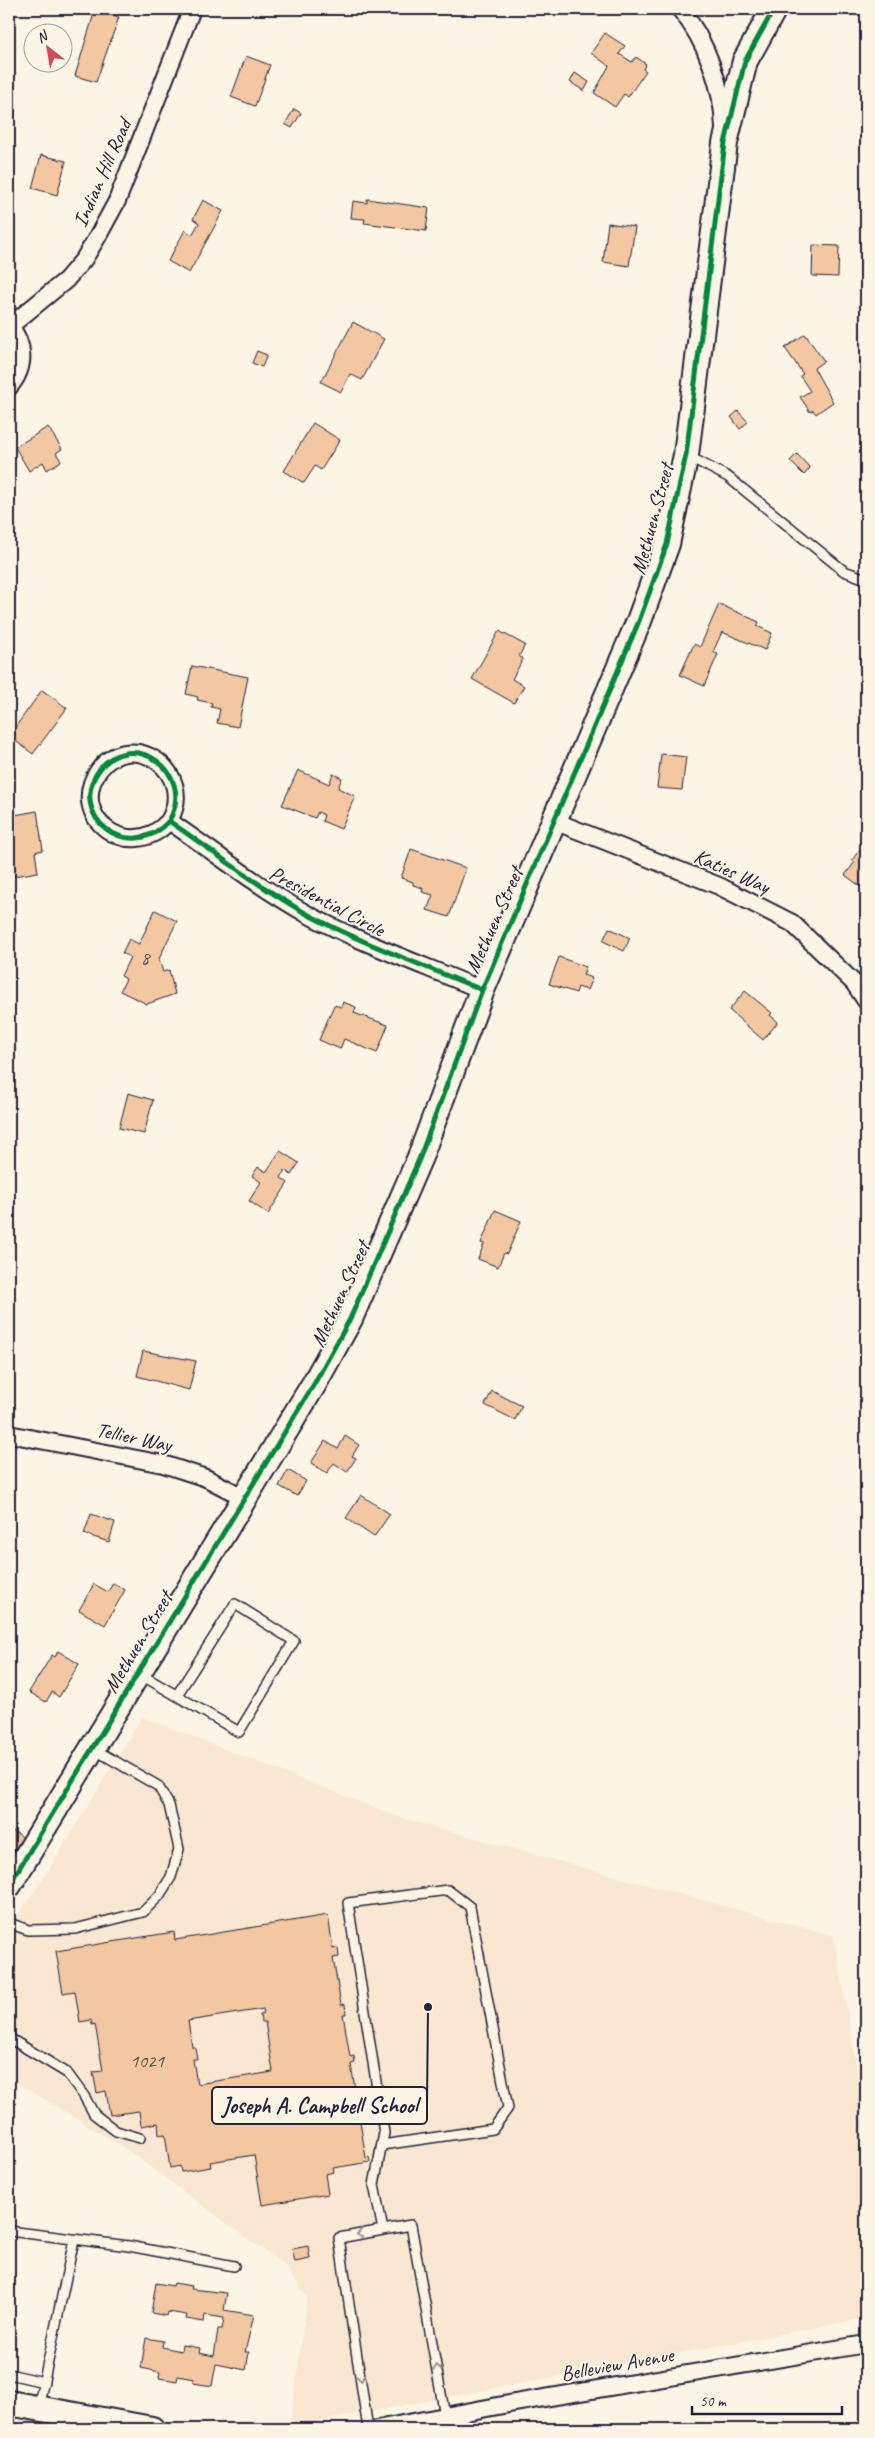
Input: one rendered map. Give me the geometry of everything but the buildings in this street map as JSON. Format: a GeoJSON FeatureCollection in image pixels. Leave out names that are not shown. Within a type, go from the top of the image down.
{"type":"FeatureCollection","features":[{"type":"Feature","properties":{"kind":"street","name":"Indian Hill Road"},"geometry":{"type":"LineString","coordinates":[[9,387],[15,380],[21,366],[22,351],[18,338],[9,326],[66,280],[84,259],[98,236],[117,201],[192,9]]}},
{"type":"Feature","properties":{"kind":"street"},"geometry":{"type":"LineString","coordinates":[[680,9],[709,59],[724,116],[724,150]]}},
{"type":"Feature","properties":{"kind":"street","name":"Methuen Street"},"geometry":{"type":"LineString","coordinates":[[9,1885],[314,1384],[350,1320],[420,1157],[482,990],[638,620],[664,552],[686,455],[724,150],[745,61],[774,9]]}},
{"type":"Feature","properties":{"kind":"street"},"geometry":{"type":"LineString","coordinates":[[130,753],[148,755],[163,764],[173,778],[177,796],[173,813],[169,820],[155,833],[138,839],[120,837],[104,828],[94,812],[90,794],[100,769],[113,758],[130,753]]}},
{"type":"Feature","properties":{"kind":"street","name":"Presidential Circle"},"geometry":{"type":"LineString","coordinates":[[169,820],[254,881],[308,914],[340,930],[482,990]]}},
{"type":"Feature","properties":{"kind":"street","name":"Katies Way"},"geometry":{"type":"LineString","coordinates":[[554,821],[720,886],[792,923],[854,983],[866,1001]]}},
{"type":"Feature","properties":{"kind":"street","name":"Tellier Way"},"geometry":{"type":"LineString","coordinates":[[9,1434],[163,1464],[206,1478],[245,1498]]}},
{"type":"Feature","properties":{"kind":"street","name":"Belleview Avenue"},"geometry":{"type":"LineString","coordinates":[[376,2429],[866,2344]]}},
{"type":"Feature","properties":{"kind":"street"},"geometry":{"type":"LineString","coordinates":[[9,2403],[152,2429]]}},
{"type":"Feature","properties":{"kind":"lane"},"geometry":{"type":"LineString","coordinates":[[686,455],[728,477],[844,571],[866,579]]}},
{"type":"Feature","properties":{"kind":"lane"},"geometry":{"type":"LineString","coordinates":[[138,1673],[239,1732],[294,1641],[235,1604],[176,1695]]}},
{"type":"Feature","properties":{"kind":"lane"},"geometry":{"type":"LineString","coordinates":[[9,1923],[28,1930],[75,1929],[143,1912],[159,1896],[171,1877],[179,1848],[169,1805],[158,1786],[92,1748]]}},
{"type":"Feature","properties":{"kind":"lane"},"geometry":{"type":"LineString","coordinates":[[382,2145],[493,2129],[508,2108],[470,1907],[448,1890],[348,1903],[384,2133],[374,2185],[383,2230]]}},
{"type":"Feature","properties":{"kind":"lane"},"geometry":{"type":"LineString","coordinates":[[9,2038],[66,2073],[84,2096],[94,2114],[116,2130],[140,2138]]}},
{"type":"Feature","properties":{"kind":"lane"},"geometry":{"type":"LineString","coordinates":[[368,2429],[339,2238],[411,2225],[445,2416]]}},
{"type":"Feature","properties":{"kind":"lane"},"geometry":{"type":"LineString","coordinates":[[9,2231],[129,2246],[234,2266]]}},
{"type":"Feature","properties":{"kind":"lane"},"geometry":{"type":"LineString","coordinates":[[38,2408],[74,2240]]}},
{"type":"Feature","properties":{"kind":"lane"},"geometry":{"type":"LineString","coordinates":[[9,2374],[44,2382]]}},
{"type":"Feature","properties":{"kind":"shaded area"},"geometry":{"type":"Polygon","coordinates":[[[142,1717],[401,1818],[834,1936],[866,2118],[866,2318],[290,2427],[307,2297],[284,2265],[120,2145],[9,2078],[9,1928],[48,1871],[142,1717]]]}},
{"type":"Feature","properties":{"kind":"cycle path"},"geometry":{"type":"LineString","coordinates":[[9,1885],[314,1384],[350,1319],[420,1157],[482,990],[639,621],[667,544],[686,455],[725,143],[745,61],[774,9]]}},
{"type":"Feature","properties":{"kind":"cycle path"},"geometry":{"type":"LineString","coordinates":[[169,821],[153,833],[137,838],[121,836],[107,829],[96,818],[90,804],[91,787],[99,770],[112,758],[127,753],[143,754],[156,761],[168,772],[174,786],[175,803],[169,821],[237,869],[289,904],[328,925],[371,945],[482,990]]}},
{"type":"Feature","properties":{"kind":"place","name":"Joseph A. Campbell School"},"geometry":{"type":"Point","coordinates":[428,2007]}}]}
